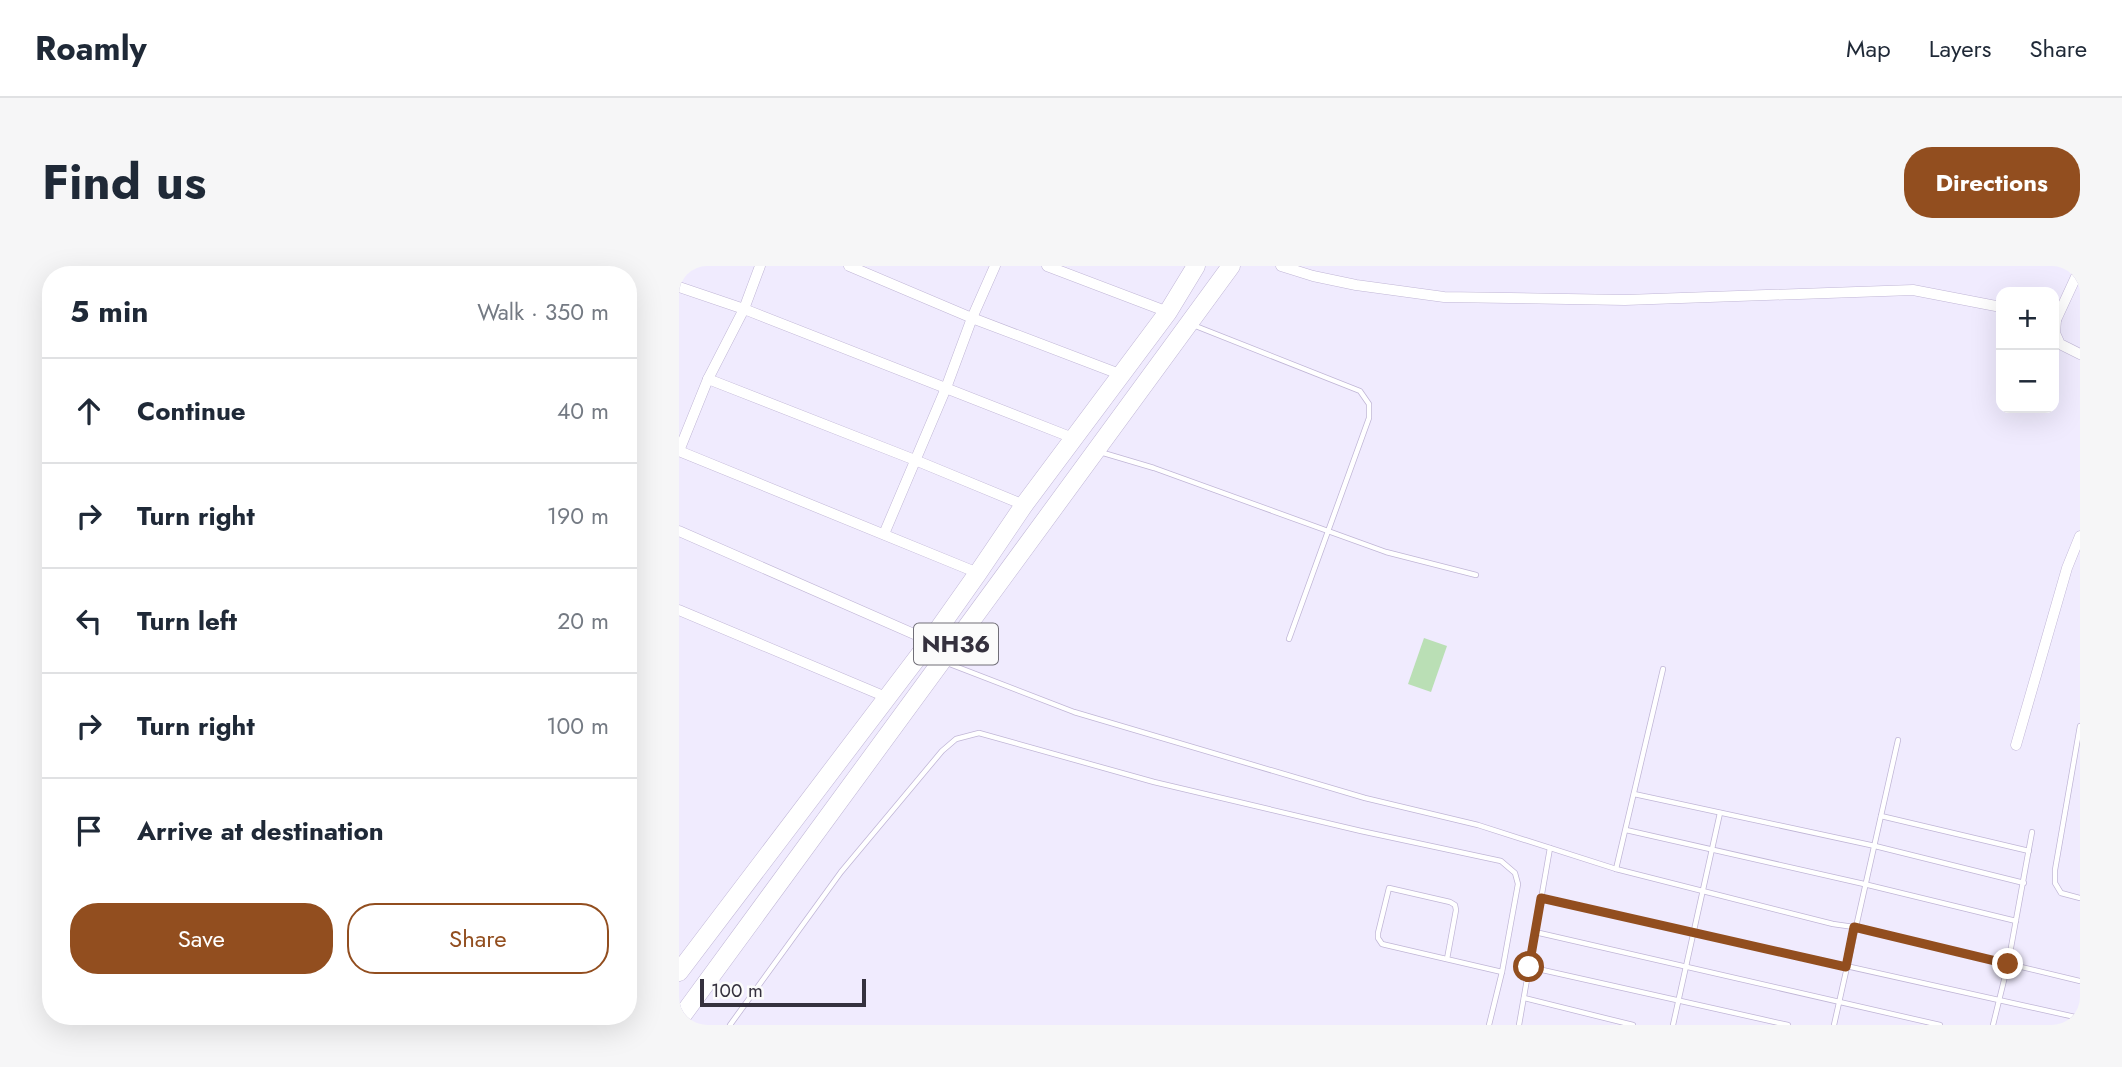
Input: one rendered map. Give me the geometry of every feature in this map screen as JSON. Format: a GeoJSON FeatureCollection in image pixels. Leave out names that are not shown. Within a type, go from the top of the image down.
{"type":"FeatureCollection","features":[{"type":"Feature","properties":{"kind":"highway","name":"NH36"},"geometry":{"type":"LineString","coordinates":[[679,972],[930,640],[1024,505],[1168,312],[1196,266]]}},
{"type":"Feature","properties":{"kind":"highway","name":"NH36"},"geometry":{"type":"LineString","coordinates":[[679,1020],[1231,266]]}},
{"type":"Feature","properties":{"kind":"street"},"geometry":{"type":"LineString","coordinates":[[760,266],[744,309],[708,379],[679,451],[978,573]]}},
{"type":"Feature","properties":{"kind":"street"},"geometry":{"type":"LineString","coordinates":[[849,266],[971,318],[1122,375]]}},
{"type":"Feature","properties":{"kind":"street"},"geometry":{"type":"LineString","coordinates":[[884,534],[946,388],[971,318],[995,266]]}},
{"type":"Feature","properties":{"kind":"street"},"geometry":{"type":"LineString","coordinates":[[1047,266],[1168,312]]}},
{"type":"Feature","properties":{"kind":"street"},"geometry":{"type":"LineString","coordinates":[[1281,266],[1356,285],[1444,297],[1625,300],[1913,290],[1996,306]]}},
{"type":"Feature","properties":{"kind":"street"},"geometry":{"type":"LineString","coordinates":[[2059,311],[2080,268]]}},
{"type":"Feature","properties":{"kind":"street"},"geometry":{"type":"LineString","coordinates":[[679,287],[744,309],[1073,438]]}},
{"type":"Feature","properties":{"kind":"street"},"geometry":{"type":"LineString","coordinates":[[2059,342],[2080,354]]}},
{"type":"Feature","properties":{"kind":"street"},"geometry":{"type":"LineString","coordinates":[[708,379],[1024,505]]}},
{"type":"Feature","properties":{"kind":"street"},"geometry":{"type":"LineString","coordinates":[[679,531],[930,640]]}},
{"type":"Feature","properties":{"kind":"street"},"geometry":{"type":"LineString","coordinates":[[2016,745],[2067,568],[2080,536]]}},
{"type":"Feature","properties":{"kind":"street"},"geometry":{"type":"LineString","coordinates":[[679,610],[886,697]]}},
{"type":"Feature","properties":{"kind":"lane"},"geometry":{"type":"LineString","coordinates":[[1189,323],[1360,391],[1369,404],[1369,418],[1289,639]]}},
{"type":"Feature","properties":{"kind":"lane"},"geometry":{"type":"LineString","coordinates":[[1095,451],[1154,468],[1386,552],[1476,575]]}},
{"type":"Feature","properties":{"kind":"lane"},"geometry":{"type":"LineString","coordinates":[[943,661],[1074,712],[1366,797],[1478,825],[1616,869],[1833,924],[2080,981]]}},
{"type":"Feature","properties":{"kind":"lane"},"geometry":{"type":"LineString","coordinates":[[1616,869],[1663,669]]}},
{"type":"Feature","properties":{"kind":"lane"},"geometry":{"type":"LineString","coordinates":[[2080,726],[2055,883],[2061,893],[2080,898]]}},
{"type":"Feature","properties":{"kind":"lane"},"geometry":{"type":"LineString","coordinates":[[730,1025],[841,872],[942,751],[956,739],[979,733],[1154,782],[1501,861],[1515,873],[1518,884],[1489,1025]]}},
{"type":"Feature","properties":{"kind":"lane"},"geometry":{"type":"LineString","coordinates":[[1834,1025],[1898,740]]}},
{"type":"Feature","properties":{"kind":"lane"},"geometry":{"type":"LineString","coordinates":[[1634,794],[1875,846],[2024,883]]}},
{"type":"Feature","properties":{"kind":"lane"},"geometry":{"type":"LineString","coordinates":[[1673,1025],[1720,813]]}},
{"type":"Feature","properties":{"kind":"lane"},"geometry":{"type":"LineString","coordinates":[[1881,816],[2029,851]]}},
{"type":"Feature","properties":{"kind":"lane"},"geometry":{"type":"LineString","coordinates":[[1626,830],[2017,920]]}},
{"type":"Feature","properties":{"kind":"lane"},"geometry":{"type":"LineString","coordinates":[[1993,1025],[2017,920],[2032,832]]}},
{"type":"Feature","properties":{"kind":"lane"},"geometry":{"type":"LineString","coordinates":[[1519,1025],[1550,848]]}},
{"type":"Feature","properties":{"kind":"lane"},"geometry":{"type":"LineString","coordinates":[[1447,959],[1455,905],[1389,888],[1378,933],[1379,941],[1386,945],[1502,972]]}},
{"type":"Feature","properties":{"kind":"lane"},"geometry":{"type":"LineString","coordinates":[[1541,898],[2075,1017]]}},
{"type":"Feature","properties":{"kind":"lane"},"geometry":{"type":"LineString","coordinates":[[1535,932],[1940,1025]]}},
{"type":"Feature","properties":{"kind":"lane"},"geometry":{"type":"LineString","coordinates":[[1529,967],[1788,1025]]}},
{"type":"Feature","properties":{"kind":"lane"},"geometry":{"type":"LineString","coordinates":[[1524,998],[1633,1025]]}},
{"type":"Feature","properties":{"kind":"green space"},"geometry":{"type":"Polygon","coordinates":[[[1424,638],[1447,646],[1431,692],[1408,684],[1424,638]]]}},
{"type":"Feature","properties":{"kind":"route"},"geometry":{"type":"LineString","coordinates":[[1529,967],[1541,898],[1846,967],[1854,927],[2008,964]]}}]}
